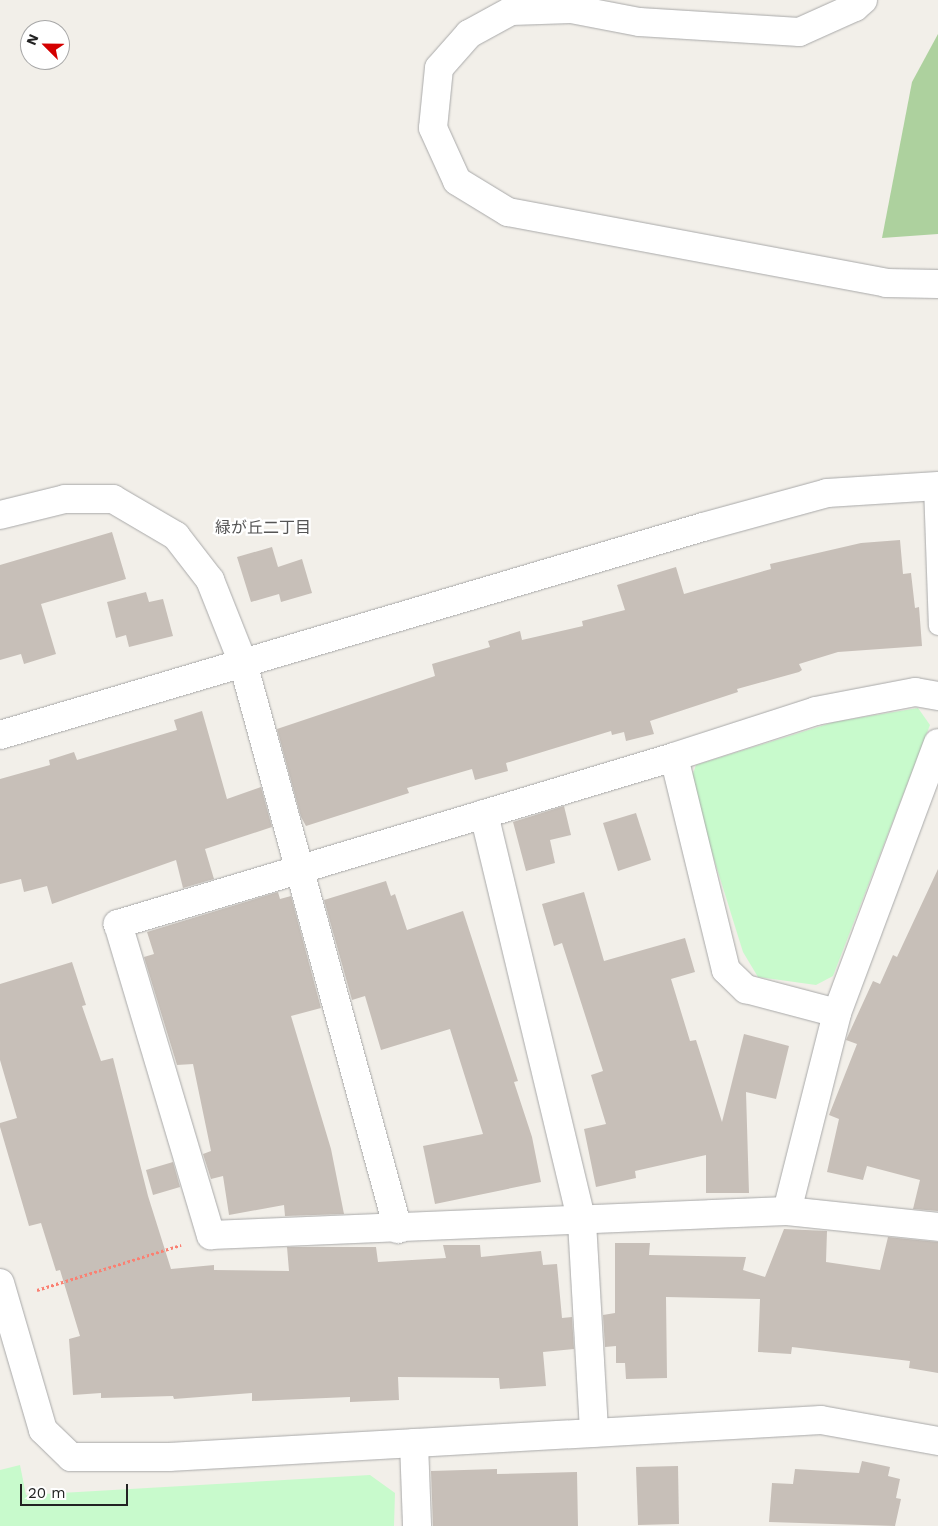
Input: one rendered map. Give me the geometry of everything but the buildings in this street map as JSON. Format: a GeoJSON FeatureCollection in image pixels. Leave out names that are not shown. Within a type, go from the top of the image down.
{"type":"FeatureCollection","features":[{"type":"Feature","properties":{"kind":"street"},"geometry":{"type":"LineString","coordinates":[[863,0],[855,7],[799,32],[639,22],[571,9],[511,11],[469,34],[439,68],[433,128],[457,181],[508,212],[886,283],[938,284]]}},
{"type":"Feature","properties":{"kind":"street"},"geometry":{"type":"LineString","coordinates":[[0,735],[703,526],[827,493],[936,486]]}},
{"type":"Feature","properties":{"kind":"street"},"geometry":{"type":"LineString","coordinates":[[0,515],[65,500],[113,499],[176,536],[210,580],[243,663],[298,870],[398,1229]]}},
{"type":"Feature","properties":{"kind":"street"},"geometry":{"type":"LineString","coordinates":[[938,696],[915,692],[816,711],[674,757],[118,924],[211,1235],[582,1222],[787,1211],[938,1228]]}},
{"type":"Feature","properties":{"kind":"street"},"geometry":{"type":"LineString","coordinates":[[787,1211],[837,1013],[938,743]]}},
{"type":"Feature","properties":{"kind":"street"},"geometry":{"type":"LineString","coordinates":[[674,757],[726,970],[746,989],[837,1013]]}},
{"type":"Feature","properties":{"kind":"street"},"geometry":{"type":"LineString","coordinates":[[484,814],[582,1222],[594,1433]]}},
{"type":"Feature","properties":{"kind":"street"},"geometry":{"type":"LineString","coordinates":[[2,1291],[43,1430],[71,1457],[169,1458],[822,1420],[938,1441]]}},
{"type":"Feature","properties":{"kind":"street"},"geometry":{"type":"LineString","coordinates":[[414,1443],[417,1526]]}},
{"type":"Feature","properties":{"kind":"lane"},"geometry":{"type":"LineString","coordinates":[[936,486],[938,626]]}},
{"type":"Feature","properties":{"kind":"path"},"geometry":{"type":"LineString","coordinates":[[2,1291],[211,1235]]}},
{"type":"Feature","properties":{"kind":"green space"},"geometry":{"type":"Polygon","coordinates":[[[938,34],[938,234],[882,238],[912,82],[938,34]]]}},
{"type":"Feature","properties":{"kind":"green space"},"geometry":{"type":"Polygon","coordinates":[[[918,708],[930,725],[833,976],[816,985],[758,977],[743,952],[690,782],[696,765],[834,722],[918,708]]]}},
{"type":"Feature","properties":{"kind":"green space"},"geometry":{"type":"Polygon","coordinates":[[[20,1465],[26,1495],[370,1475],[395,1493],[394,1526],[0,1526],[0,1470],[20,1465]]]}},
{"type":"Feature","properties":{"kind":"district","name":"緑が丘二丁目"},"geometry":{"type":"Point","coordinates":[263,528]}}]}
